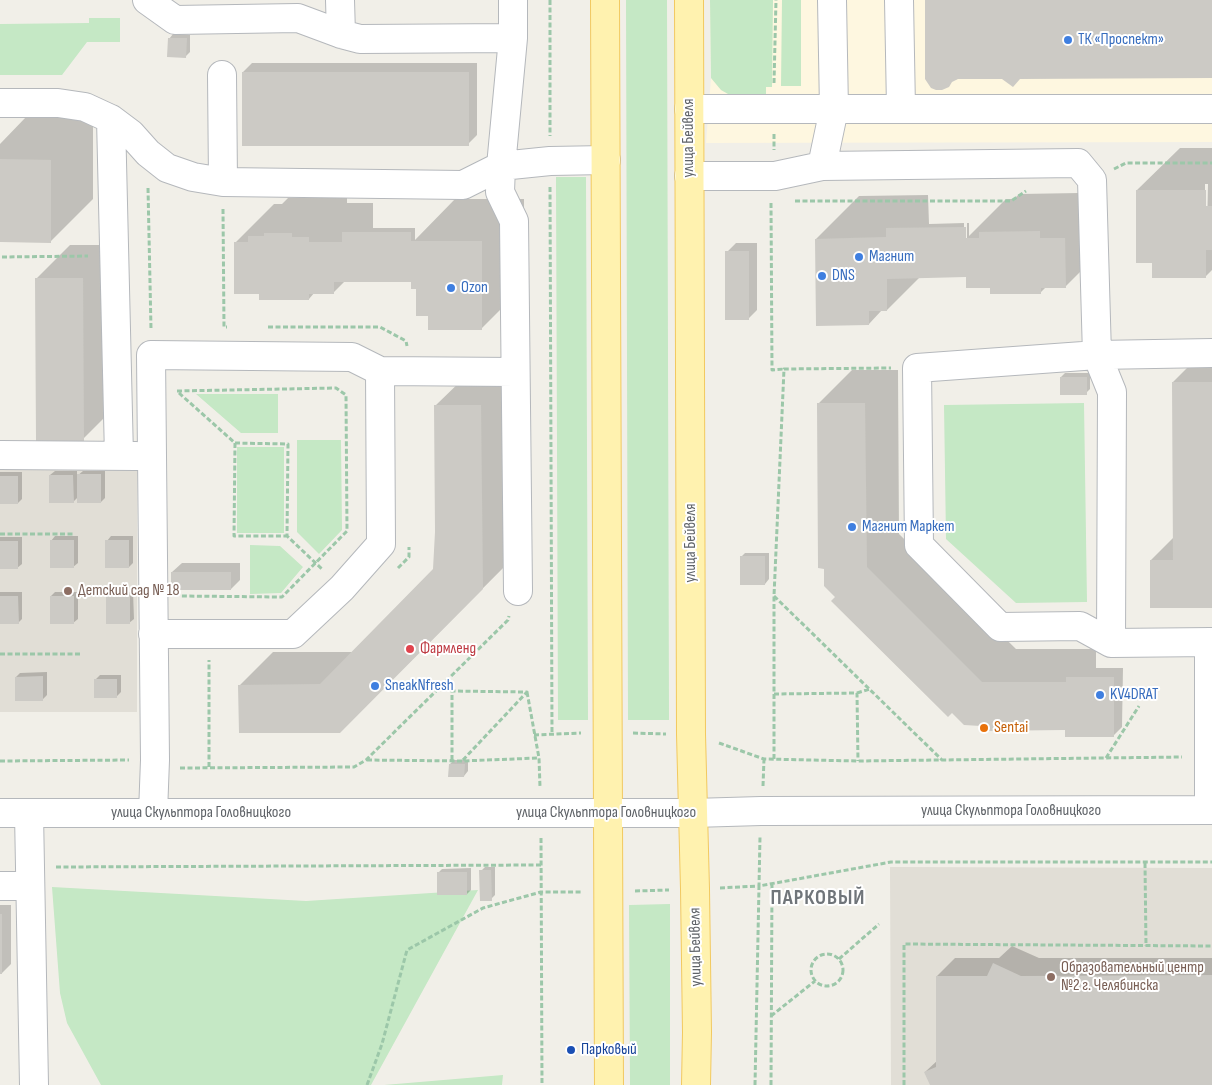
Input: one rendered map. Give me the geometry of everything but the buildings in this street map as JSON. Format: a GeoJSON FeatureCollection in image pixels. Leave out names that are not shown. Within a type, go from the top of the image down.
{"type":"FeatureCollection","features":[{"type":"Feature","properties":{"kind":"main road"},"geometry":{"type":"LineString","coordinates":[[605,0],[609,1085]]}},
{"type":"Feature","properties":{"kind":"main road","name":"улица Бейвеля"},"geometry":{"type":"LineString","coordinates":[[688,0],[691,734],[697,1032],[696,1085]]}},
{"type":"Feature","properties":{"kind":"street"},"geometry":{"type":"LineString","coordinates":[[146,0],[175,20],[298,9],[341,34],[360,39],[514,38]]}},
{"type":"Feature","properties":{"kind":"street"},"geometry":{"type":"LineString","coordinates":[[340,0],[341,34]]}},
{"type":"Feature","properties":{"kind":"street"},"geometry":{"type":"LineString","coordinates":[[513,0],[514,38],[500,192],[514,222],[518,591]]}},
{"type":"Feature","properties":{"kind":"street"},"geometry":{"type":"LineString","coordinates":[[822,166],[834,109],[832,0]]}},
{"type":"Feature","properties":{"kind":"street"},"geometry":{"type":"LineString","coordinates":[[899,0],[901,108]]}},
{"type":"Feature","properties":{"kind":"street"},"geometry":{"type":"LineString","coordinates":[[222,75],[223,182]]}},
{"type":"Feature","properties":{"kind":"street"},"geometry":{"type":"LineString","coordinates":[[0,103],[58,103],[85,107],[111,119],[131,134],[148,153],[167,168],[193,178],[223,182],[464,185],[501,166],[550,161],[606,160]]}},
{"type":"Feature","properties":{"kind":"street"},"geometry":{"type":"LineString","coordinates":[[689,109],[1212,109]]}},
{"type":"Feature","properties":{"kind":"street"},"geometry":{"type":"LineString","coordinates":[[111,119],[116,256],[119,456]]}},
{"type":"Feature","properties":{"kind":"street"},"geometry":{"type":"LineString","coordinates":[[689,176],[775,176],[822,166],[1078,163],[1092,180],[1097,355],[1112,392],[1111,643]]}},
{"type":"Feature","properties":{"kind":"street"},"geometry":{"type":"LineString","coordinates":[[1211,810],[1210,642],[1111,643],[1080,626],[1000,627],[919,545],[917,368],[1097,355],[1212,353]]}},
{"type":"Feature","properties":{"kind":"street"},"geometry":{"type":"LineString","coordinates":[[153,813],[155,765],[152,456],[164,391],[151,355],[352,357],[380,371],[515,372]]}},
{"type":"Feature","properties":{"kind":"street"},"geometry":{"type":"LineString","coordinates":[[153,634],[210,647],[293,634],[342,588],[382,544],[380,371]]}},
{"type":"Feature","properties":{"kind":"street"},"geometry":{"type":"LineString","coordinates":[[0,455],[152,456]]}},
{"type":"Feature","properties":{"kind":"street","name":"улица Скульптора Головницкого"},"geometry":{"type":"LineString","coordinates":[[0,813],[693,813],[761,811],[1211,810]]}},
{"type":"Feature","properties":{"kind":"street"},"geometry":{"type":"LineString","coordinates":[[29,813],[34,1085]]}},
{"type":"Feature","properties":{"kind":"street"},"geometry":{"type":"LineString","coordinates":[[0,886],[30,876]]}},
{"type":"Feature","properties":{"kind":"path"},"geometry":{"type":"LineString","coordinates":[[550,0],[552,734]]}},
{"type":"Feature","properties":{"kind":"path"},"geometry":{"type":"LineString","coordinates":[[148,153],[151,355]]}},
{"type":"Feature","properties":{"kind":"path"},"geometry":{"type":"LineString","coordinates":[[1092,180],[1126,163],[1212,163]]}},
{"type":"Feature","properties":{"kind":"path"},"geometry":{"type":"LineString","coordinates":[[223,182],[224,327],[234,327]]}},
{"type":"Feature","properties":{"kind":"path"},"geometry":{"type":"LineString","coordinates":[[790,200],[1011,200],[1032,188]]}},
{"type":"Feature","properties":{"kind":"path"},"geometry":{"type":"LineString","coordinates":[[771,200],[772,370],[917,368]]}},
{"type":"Feature","properties":{"kind":"path"},"geometry":{"type":"LineString","coordinates":[[2,257],[149,256]]}},
{"type":"Feature","properties":{"kind":"path"},"geometry":{"type":"LineString","coordinates":[[263,327],[380,327],[406,341],[409,371]]}},
{"type":"Feature","properties":{"kind":"path"},"geometry":{"type":"LineString","coordinates":[[774,759],[774,596],[784,370]]}},
{"type":"Feature","properties":{"kind":"path"},"geometry":{"type":"LineString","coordinates":[[164,391],[336,388],[346,395],[347,531],[282,597],[172,596]]}},
{"type":"Feature","properties":{"kind":"path"},"geometry":{"type":"LineString","coordinates":[[164,391],[235,443],[288,444],[287,536]]}},
{"type":"Feature","properties":{"kind":"path"},"geometry":{"type":"LineString","coordinates":[[235,443],[234,536],[287,536],[342,588]]}},
{"type":"Feature","properties":{"kind":"path"},"geometry":{"type":"LineString","coordinates":[[0,534],[74,534]]}},
{"type":"Feature","properties":{"kind":"path"},"geometry":{"type":"LineString","coordinates":[[396,571],[409,557],[409,538]]}},
{"type":"Feature","properties":{"kind":"path"},"geometry":{"type":"LineString","coordinates":[[0,761],[209,767],[354,768],[366,760],[508,620],[518,591]]}},
{"type":"Feature","properties":{"kind":"path"},"geometry":{"type":"LineString","coordinates":[[774,596],[942,760]]}},
{"type":"Feature","properties":{"kind":"path"},"geometry":{"type":"LineString","coordinates":[[200,660],[210,647]]}},
{"type":"Feature","properties":{"kind":"path"},"geometry":{"type":"LineString","coordinates":[[209,767],[210,647]]}},
{"type":"Feature","properties":{"kind":"path"},"geometry":{"type":"LineString","coordinates":[[0,654],[81,654]]}},
{"type":"Feature","properties":{"kind":"path"},"geometry":{"type":"LineString","coordinates":[[774,694],[857,693],[870,689]]}},
{"type":"Feature","properties":{"kind":"path"},"geometry":{"type":"LineString","coordinates":[[452,760],[452,691],[527,692]]}},
{"type":"Feature","properties":{"kind":"path"},"geometry":{"type":"LineString","coordinates":[[527,692],[539,758],[542,1085]]}},
{"type":"Feature","properties":{"kind":"path"},"geometry":{"type":"LineString","coordinates":[[462,761],[527,692]]}},
{"type":"Feature","properties":{"kind":"path"},"geometry":{"type":"LineString","coordinates":[[857,693],[858,761]]}},
{"type":"Feature","properties":{"kind":"path"},"geometry":{"type":"LineString","coordinates":[[1106,758],[1139,706]]}},
{"type":"Feature","properties":{"kind":"path"},"geometry":{"type":"LineString","coordinates":[[534,735],[607,732],[691,734],[764,759],[858,761],[1210,757]]}},
{"type":"Feature","properties":{"kind":"path"},"geometry":{"type":"LineString","coordinates":[[366,760],[462,761],[539,758]]}},
{"type":"Feature","properties":{"kind":"path"},"geometry":{"type":"LineString","coordinates":[[755,1085],[759,886],[891,862],[1212,862]]}},
{"type":"Feature","properties":{"kind":"path"},"geometry":{"type":"LineString","coordinates":[[1145,863],[1146,946]]}},
{"type":"Feature","properties":{"kind":"path"},"geometry":{"type":"LineString","coordinates":[[30,876],[541,865]]}},
{"type":"Feature","properties":{"kind":"path"},"geometry":{"type":"LineString","coordinates":[[771,1085],[772,884]]}},
{"type":"Feature","properties":{"kind":"path"},"geometry":{"type":"LineString","coordinates":[[367,1085],[382,1044],[407,950],[484,908],[541,892],[552,892]]}},
{"type":"Feature","properties":{"kind":"path"},"geometry":{"type":"LineString","coordinates":[[839,960],[879,924]]}},
{"type":"Feature","properties":{"kind":"path"},"geometry":{"type":"LineString","coordinates":[[904,1085],[904,944],[1212,946]]}},
{"type":"Feature","properties":{"kind":"path"},"geometry":{"type":"LineString","coordinates":[[822,954],[836,956],[839,960],[843,969],[842,976],[832,986],[824,986],[812,978],[810,971],[812,964],[822,954]]}},
{"type":"Feature","properties":{"kind":"path"},"geometry":{"type":"LineString","coordinates":[[771,1016],[815,981]]}},
{"type":"Feature","properties":{"kind":"shaded area"},"geometry":{"type":"Polygon","coordinates":[[[710,0],[1212,0],[1212,142],[706,143],[711,78],[710,0]]]}},
{"type":"Feature","properties":{"kind":"shaded area","name":"Детский сад № 18"},"geometry":{"type":"Polygon","coordinates":[[[137,469],[137,712],[0,712],[0,470],[137,469]]]}},
{"type":"Feature","properties":{"kind":"shaded area","name":"Образовательный центр №2 г. Челябинска"},"geometry":{"type":"Polygon","coordinates":[[[890,867],[1212,868],[1212,1085],[891,1085],[890,867]]]}},
{"type":"Feature","properties":{"kind":"green space"},"geometry":{"type":"Polygon","coordinates":[[[626,0],[667,0],[669,720],[628,720],[626,0]]]}},
{"type":"Feature","properties":{"kind":"green space"},"geometry":{"type":"Polygon","coordinates":[[[710,0],[773,0],[772,87],[766,87],[766,96],[735,96],[728,94],[721,90],[711,78],[710,0]]]}},
{"type":"Feature","properties":{"kind":"green space"},"geometry":{"type":"Polygon","coordinates":[[[782,0],[801,0],[801,86],[781,86],[782,0]]]}},
{"type":"Feature","properties":{"kind":"green space"},"geometry":{"type":"Polygon","coordinates":[[[89,18],[120,18],[120,42],[87,42],[62,75],[0,75],[0,24],[89,23],[89,18]]]}},
{"type":"Feature","properties":{"kind":"green space"},"geometry":{"type":"Polygon","coordinates":[[[556,177],[586,177],[588,720],[558,720],[556,177]]]}},
{"type":"Feature","properties":{"kind":"green space"},"geometry":{"type":"Polygon","coordinates":[[[196,394],[278,394],[278,433],[241,433],[196,394]]]}},
{"type":"Feature","properties":{"kind":"green space"},"geometry":{"type":"Polygon","coordinates":[[[1084,403],[1087,602],[1016,603],[946,539],[944,405],[1084,403]]]}},
{"type":"Feature","properties":{"kind":"green space"},"geometry":{"type":"Polygon","coordinates":[[[297,440],[341,440],[342,530],[319,554],[297,532],[297,440]]]}},
{"type":"Feature","properties":{"kind":"green space"},"geometry":{"type":"Polygon","coordinates":[[[237,447],[284,447],[284,533],[237,533],[237,447]]]}},
{"type":"Feature","properties":{"kind":"green space"},"geometry":{"type":"Polygon","coordinates":[[[250,545],[280,546],[303,567],[281,593],[250,594],[250,545]]]}},
{"type":"Feature","properties":{"kind":"green space"},"geometry":{"type":"Polygon","coordinates":[[[52,887],[306,901],[478,890],[371,1085],[101,1085],[67,1023],[60,993],[52,887]]]}},
{"type":"Feature","properties":{"kind":"green space"},"geometry":{"type":"Polygon","coordinates":[[[670,904],[670,1085],[630,1085],[629,905],[670,904]]]}},
{"type":"Feature","properties":{"kind":"green space"},"geometry":{"type":"Polygon","coordinates":[[[503,1075],[502,1085],[384,1085],[503,1075]]]}},
{"type":"Feature","properties":{"kind":"place","name":"ТК «Проспект»"},"geometry":{"type":"Point","coordinates":[1068,40]}},
{"type":"Feature","properties":{"kind":"place","name":"Магнит"},"geometry":{"type":"Point","coordinates":[859,257]}},
{"type":"Feature","properties":{"kind":"place","name":"DNS"},"geometry":{"type":"Point","coordinates":[822,276]}},
{"type":"Feature","properties":{"kind":"place","name":"Ozon"},"geometry":{"type":"Point","coordinates":[451,288]}},
{"type":"Feature","properties":{"kind":"place","name":"Магнит Маркет"},"geometry":{"type":"Point","coordinates":[852,527]}},
{"type":"Feature","properties":{"kind":"place","name":"Детский сад № 18"},"geometry":{"type":"Point","coordinates":[68,591]}},
{"type":"Feature","properties":{"kind":"place","name":"Фармленд"},"geometry":{"type":"Point","coordinates":[410,649]}},
{"type":"Feature","properties":{"kind":"place","name":"SneakNfresh"},"geometry":{"type":"Point","coordinates":[375,686]}},
{"type":"Feature","properties":{"kind":"place","name":"KV4DRAT"},"geometry":{"type":"Point","coordinates":[1100,695]}},
{"type":"Feature","properties":{"kind":"place","name":"Sentai"},"geometry":{"type":"Point","coordinates":[984,728]}},
{"type":"Feature","properties":{"kind":"place","name":"Образовательный центр №2 г. Челябинска"},"geometry":{"type":"Point","coordinates":[1051,977]}},
{"type":"Feature","properties":{"kind":"place","name":"Парковый"},"geometry":{"type":"Point","coordinates":[571,1050]}},
{"type":"Feature","properties":{"kind":"district","name":"ПАРКОВЫЙ"},"geometry":{"type":"Point","coordinates":[818,899]}}]}
